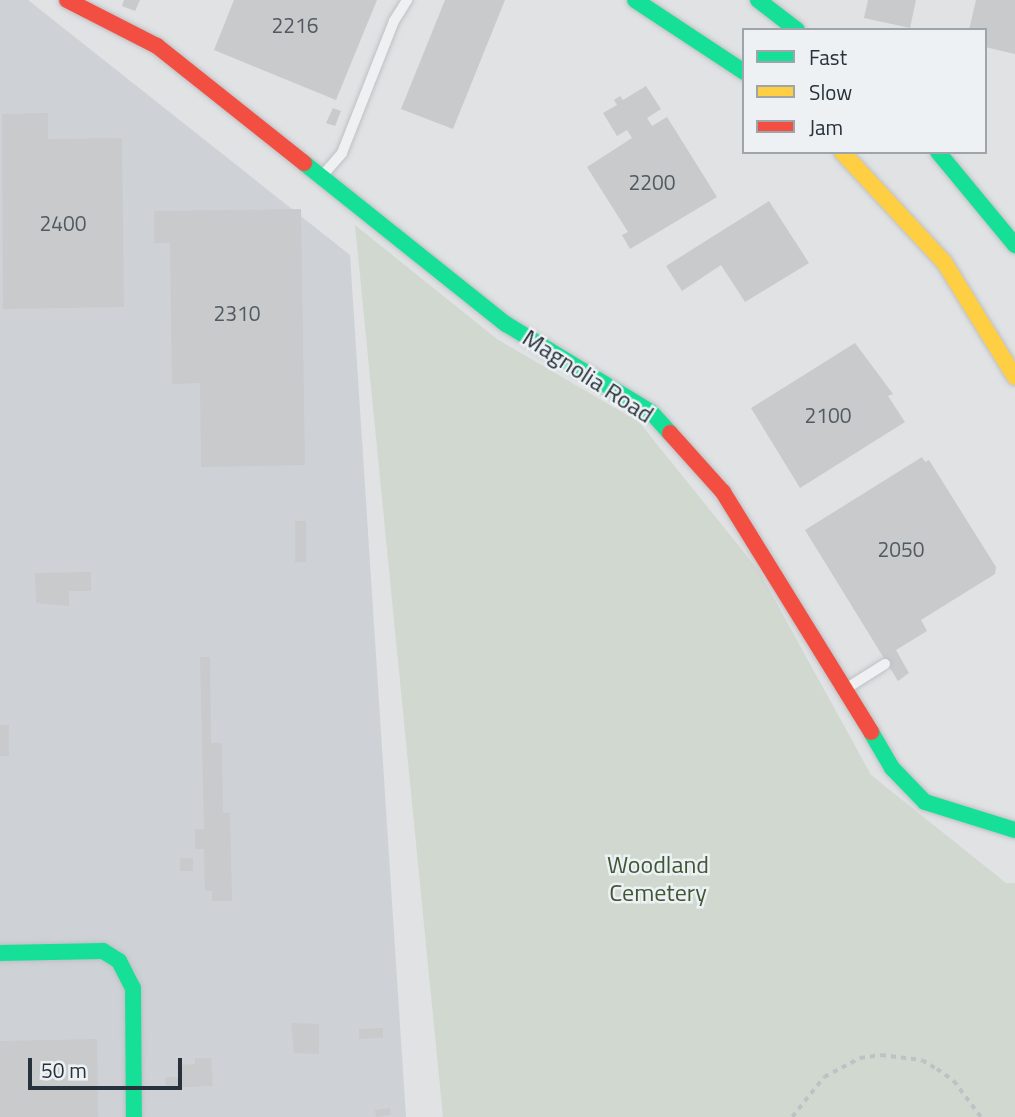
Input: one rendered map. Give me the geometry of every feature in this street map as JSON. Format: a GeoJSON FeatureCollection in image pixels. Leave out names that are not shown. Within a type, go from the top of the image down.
{"type":"FeatureCollection","features":[{"type":"Feature","properties":{"kind":"street","name":"Magnolia Road"},"geometry":{"type":"LineString","coordinates":[[67,0],[157,46],[506,324],[651,412],[723,492],[847,688],[892,768],[926,802],[1015,830]]}},
{"type":"Feature","properties":{"kind":"street"},"geometry":{"type":"LineString","coordinates":[[635,0],[742,71]]}},
{"type":"Feature","properties":{"kind":"street"},"geometry":{"type":"LineString","coordinates":[[758,0],[794,28]]}},
{"type":"Feature","properties":{"kind":"street"},"geometry":{"type":"LineString","coordinates":[[849,154],[944,262],[1015,377]]}},
{"type":"Feature","properties":{"kind":"street"},"geometry":{"type":"LineString","coordinates":[[940,154],[1015,244]]}},
{"type":"Feature","properties":{"kind":"street"},"geometry":{"type":"LineString","coordinates":[[0,953],[103,951],[120,961],[133,988],[134,1117]]}},
{"type":"Feature","properties":{"kind":"lane"},"geometry":{"type":"LineString","coordinates":[[323,176],[342,153],[407,0]]}},
{"type":"Feature","properties":{"kind":"lane"},"geometry":{"type":"LineString","coordinates":[[847,688],[885,664]]}},
{"type":"Feature","properties":{"kind":"path"},"geometry":{"type":"LineString","coordinates":[[792,1117],[824,1077],[860,1058],[881,1055],[922,1060],[937,1069],[954,1081],[981,1117]]}},
{"type":"Feature","properties":{"kind":"shaded area"},"geometry":{"type":"Polygon","coordinates":[[[0,0],[28,0],[350,255],[406,1117],[0,1117],[0,0]]]}},
{"type":"Feature","properties":{"kind":"green space","name":"Woodland Cemetery"},"geometry":{"type":"Polygon","coordinates":[[[355,225],[497,339],[639,422],[759,571],[871,775],[1006,883],[1015,883],[1015,1117],[443,1117],[355,225]]]}},
{"type":"Feature","properties":{"kind":"building"},"geometry":{"type":"Polygon","coordinates":[[[124,0],[140,0],[135,11],[122,6],[124,0]]]}},
{"type":"Feature","properties":{"kind":"building"},"geometry":{"type":"Polygon","coordinates":[[[234,0],[377,0],[336,100],[214,50],[234,0]]]}},
{"type":"Feature","properties":{"kind":"building"},"geometry":{"type":"Polygon","coordinates":[[[445,0],[505,0],[453,129],[401,109],[445,0]]]}},
{"type":"Feature","properties":{"kind":"building"},"geometry":{"type":"Polygon","coordinates":[[[868,0],[916,0],[910,28],[864,18],[868,0]]]}},
{"type":"Feature","properties":{"kind":"building"},"geometry":{"type":"Polygon","coordinates":[[[976,0],[1015,0],[1015,54],[987,47],[987,28],[969,28],[976,0]]]}},
{"type":"Feature","properties":{"kind":"building"},"geometry":{"type":"Polygon","coordinates":[[[646,86],[661,109],[647,118],[652,126],[667,117],[717,197],[630,249],[622,235],[628,232],[587,167],[632,138],[627,130],[617,136],[603,113],[617,105],[614,100],[620,96],[623,100],[646,86]]]}},
{"type":"Feature","properties":{"kind":"building"},"geometry":{"type":"Polygon","coordinates":[[[333,108],[341,111],[335,126],[326,123],[333,108]]]}},
{"type":"Feature","properties":{"kind":"building"},"geometry":{"type":"Polygon","coordinates":[[[48,113],[48,139],[122,138],[124,307],[3,309],[2,114],[48,113]]]}},
{"type":"Feature","properties":{"kind":"building"},"geometry":{"type":"Polygon","coordinates":[[[769,201],[809,263],[745,302],[721,265],[682,291],[666,266],[769,201]]]}},
{"type":"Feature","properties":{"kind":"building"},"geometry":{"type":"Polygon","coordinates":[[[301,209],[305,465],[201,467],[200,383],[172,384],[170,243],[154,243],[154,211],[301,209]]]}},
{"type":"Feature","properties":{"kind":"building"},"geometry":{"type":"Polygon","coordinates":[[[855,343],[893,394],[888,396],[905,422],[800,488],[751,408],[855,343]]]}},
{"type":"Feature","properties":{"kind":"building"},"geometry":{"type":"Polygon","coordinates":[[[922,457],[925,462],[929,460],[996,567],[995,574],[921,620],[927,631],[896,650],[909,673],[898,681],[805,530],[922,457]]]}},
{"type":"Feature","properties":{"kind":"building"},"geometry":{"type":"Polygon","coordinates":[[[295,521],[306,521],[306,562],[295,562],[295,521]]]}},
{"type":"Feature","properties":{"kind":"building"},"geometry":{"type":"Polygon","coordinates":[[[91,572],[91,591],[69,591],[69,606],[36,603],[35,573],[91,572]]]}},
{"type":"Feature","properties":{"kind":"building"},"geometry":{"type":"Polygon","coordinates":[[[200,657],[210,657],[211,743],[222,743],[223,813],[230,813],[232,901],[212,901],[212,891],[205,891],[204,849],[195,849],[195,829],[204,829],[200,657]]]}},
{"type":"Feature","properties":{"kind":"building"},"geometry":{"type":"Polygon","coordinates":[[[0,725],[9,725],[9,756],[0,756],[0,725]]]}},
{"type":"Feature","properties":{"kind":"building"},"geometry":{"type":"Polygon","coordinates":[[[180,858],[193,858],[193,871],[180,871],[180,858]]]}},
{"type":"Feature","properties":{"kind":"building"},"geometry":{"type":"Polygon","coordinates":[[[291,1023],[319,1024],[319,1054],[294,1053],[291,1023]]]}},
{"type":"Feature","properties":{"kind":"building"},"geometry":{"type":"Polygon","coordinates":[[[383,1028],[383,1038],[359,1039],[359,1029],[383,1028]]]}},
{"type":"Feature","properties":{"kind":"building"},"geometry":{"type":"Polygon","coordinates":[[[97,1039],[98,1117],[0,1117],[0,1041],[97,1039]]]}},
{"type":"Feature","properties":{"kind":"building"},"geometry":{"type":"Polygon","coordinates":[[[195,1058],[211,1058],[213,1086],[166,1088],[165,1077],[178,1077],[177,1065],[195,1064],[195,1058]]]}},
{"type":"Feature","properties":{"kind":"building"},"geometry":{"type":"Polygon","coordinates":[[[390,1108],[391,1115],[376,1117],[375,1110],[390,1108]]]}},
{"type":"Feature","properties":{"kind":"traffic: fast"},"geometry":{"type":"LineString","coordinates":[[635,0],[742,71]]}},
{"type":"Feature","properties":{"kind":"traffic: fast"},"geometry":{"type":"LineString","coordinates":[[758,0],[794,28]]}},
{"type":"Feature","properties":{"kind":"traffic: fast"},"geometry":{"type":"LineString","coordinates":[[940,154],[1015,245]]}},
{"type":"Feature","properties":{"kind":"traffic: fast"},"geometry":{"type":"LineString","coordinates":[[304,163],[506,324],[651,412],[670,433]]}},
{"type":"Feature","properties":{"kind":"traffic: fast"},"geometry":{"type":"LineString","coordinates":[[871,732],[892,768],[925,802],[1015,830]]}},
{"type":"Feature","properties":{"kind":"traffic: fast"},"geometry":{"type":"LineString","coordinates":[[0,953],[103,951],[119,961],[133,988],[134,1117]]}},
{"type":"Feature","properties":{"kind":"traffic: slow"},"geometry":{"type":"LineString","coordinates":[[844,154],[944,262],[1015,377]]}},
{"type":"Feature","properties":{"kind":"traffic: jam"},"geometry":{"type":"LineString","coordinates":[[67,0],[157,46],[304,163]]}},
{"type":"Feature","properties":{"kind":"traffic: jam"},"geometry":{"type":"LineString","coordinates":[[670,433],[723,492],[871,732]]}}]}
